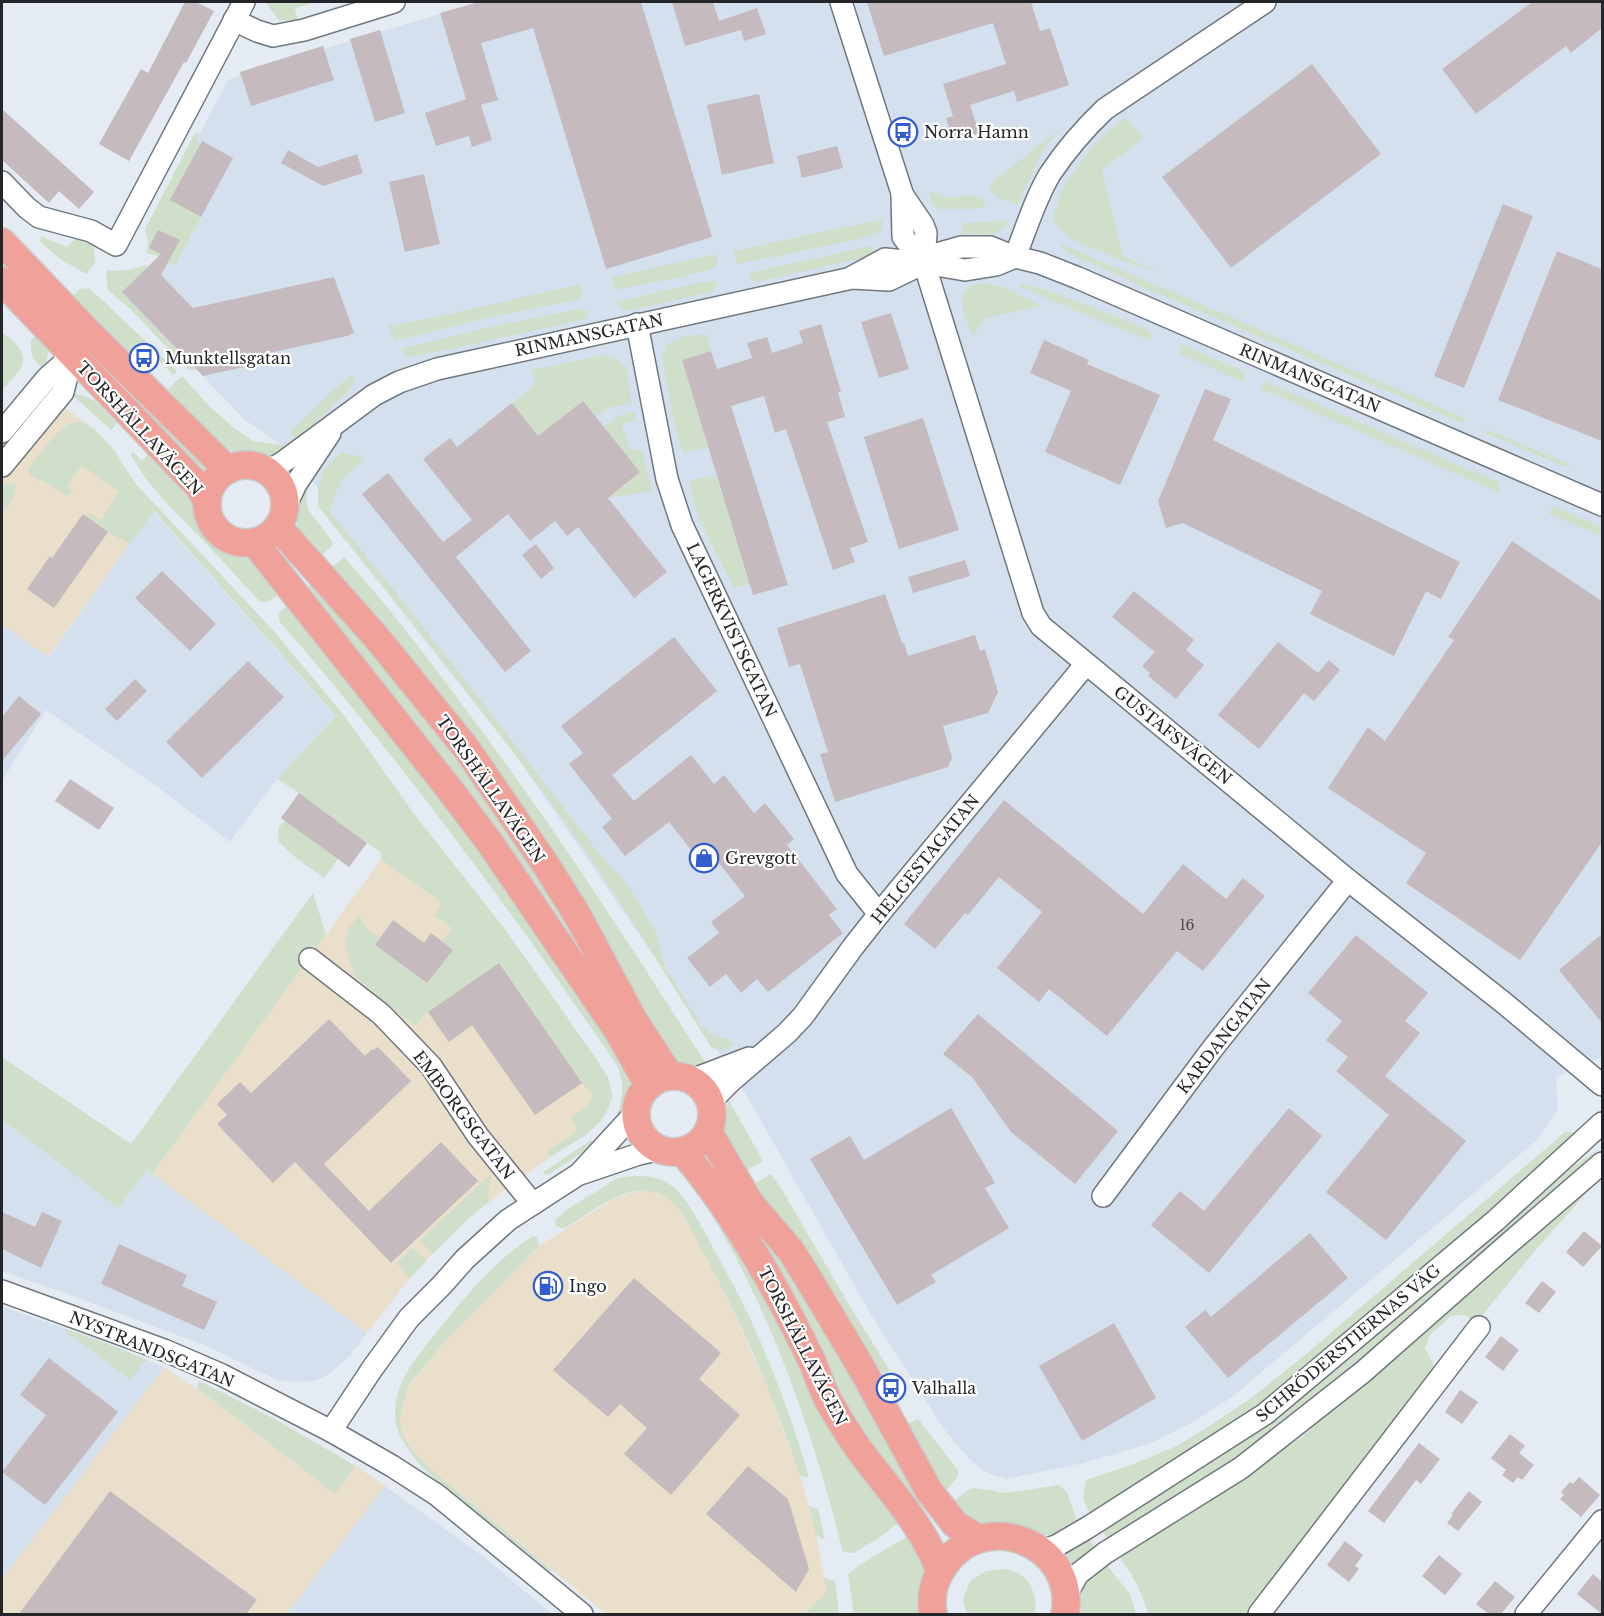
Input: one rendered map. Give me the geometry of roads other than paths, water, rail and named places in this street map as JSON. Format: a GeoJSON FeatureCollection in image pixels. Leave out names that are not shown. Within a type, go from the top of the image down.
{"type":"FeatureCollection","features":[{"type":"Feature","properties":{"kind":"main road","name":"TORSHÄLLAVÄGEN"},"geometry":{"type":"LineString","coordinates":[[2,242],[91,335],[228,470]]}},
{"type":"Feature","properties":{"kind":"main road","name":"TORSHÄLLAVÄGEN"},"geometry":{"type":"LineString","coordinates":[[2,281],[199,487],[207,501]]}},
{"type":"Feature","properties":{"kind":"main road","name":"TORSHÄLLAVÄGEN"},"geometry":{"type":"LineString","coordinates":[[73,356],[91,335]]}},
{"type":"Feature","properties":{"kind":"main road"},"geometry":{"type":"LineString","coordinates":[[249,465],[263,469],[280,484],[285,499],[282,517],[266,538],[254,542],[236,542],[223,535],[213,524],[208,510],[209,491],[215,481],[233,467],[249,465]]}},
{"type":"Feature","properties":{"kind":"main road","name":"TORSHÄLLAVÄGEN"},"geometry":{"type":"LineString","coordinates":[[282,517],[466,748],[512,814],[579,918],[633,1019],[670,1081]]}},
{"type":"Feature","properties":{"kind":"main road","name":"TORSHÄLLAVÄGEN"},"geometry":{"type":"LineString","coordinates":[[254,542],[490,843],[618,1031],[670,1081]]}},
{"type":"Feature","properties":{"kind":"main road"},"geometry":{"type":"LineString","coordinates":[[670,1081],[698,1084],[710,1102],[712,1116],[708,1131],[696,1145],[671,1150],[653,1146],[638,1127],[636,1112],[639,1099],[670,1081]]}},
{"type":"Feature","properties":{"kind":"main road","name":"TORSHÄLLAVÄGEN"},"geometry":{"type":"LineString","coordinates":[[708,1131],[750,1203],[791,1251],[812,1283],[929,1491],[955,1524],[979,1539]]}},
{"type":"Feature","properties":{"kind":"main road","name":"TORSHÄLLAVÄGEN"},"geometry":{"type":"LineString","coordinates":[[671,1150],[700,1173],[755,1254],[812,1360],[829,1403],[859,1450],[915,1525],[933,1553],[939,1572]]}},
{"type":"Feature","properties":{"kind":"main road"},"geometry":{"type":"LineString","coordinates":[[933,1614],[932,1597],[939,1572],[956,1552],[967,1544],[992,1536],[1018,1538],[1030,1543],[1051,1560],[1063,1583],[1066,1608]]}},
{"type":"Feature","properties":{"kind":"street"},"geometry":{"type":"LineString","coordinates":[[2,182],[39,217],[91,231],[116,245],[239,11],[257,31],[273,36],[304,30],[394,2]]}},
{"type":"Feature","properties":{"kind":"street","name":"GUSTAFSVÄGEN"},"geometry":{"type":"LineString","coordinates":[[841,2],[902,193],[903,237],[924,263],[1033,613],[1041,626],[1348,880],[1501,1001],[1602,1085]]}},
{"type":"Feature","properties":{"kind":"street"},"geometry":{"type":"LineString","coordinates":[[1015,257],[1046,182],[1083,130],[1105,110],[1265,2]]}},
{"type":"Feature","properties":{"kind":"street","name":"RINMANSGATAN"},"geometry":{"type":"LineString","coordinates":[[263,469],[281,463],[374,395],[399,382],[437,369],[852,278],[885,259],[924,263],[940,253],[960,246],[990,247],[1078,278],[1602,505]]}},
{"type":"Feature","properties":{"kind":"street","name":"LAGERKVISTSGATAN"},"geometry":{"type":"LineString","coordinates":[[637,324],[668,479],[682,525],[847,873],[879,914]]}},
{"type":"Feature","properties":{"kind":"street"},"geometry":{"type":"LineString","coordinates":[[2,430],[47,378],[72,356],[63,392],[2,464]]}},
{"type":"Feature","properties":{"kind":"street","name":"RINMANSGATAN"},"geometry":{"type":"LineString","coordinates":[[282,517],[296,484],[338,422]]}},
{"type":"Feature","properties":{"kind":"street","name":"HELGESTAGATAN"},"geometry":{"type":"LineString","coordinates":[[710,1102],[803,1016],[879,914],[1086,664]]}},
{"type":"Feature","properties":{"kind":"street","name":"KARDANGATAN"},"geometry":{"type":"LineString","coordinates":[[1102,1196],[1213,1048],[1348,880]]}},
{"type":"Feature","properties":{"kind":"street","name":"EMBORGSGATAN"},"geometry":{"type":"LineString","coordinates":[[310,959],[381,1014],[431,1066],[478,1136],[533,1204]]}},
{"type":"Feature","properties":{"kind":"street","name":"HELGESTAGATAN"},"geometry":{"type":"LineString","coordinates":[[670,1081],[764,1052]]}},
{"type":"Feature","properties":{"kind":"street"},"geometry":{"type":"LineString","coordinates":[[331,1431],[408,1318],[465,1259],[508,1220],[579,1174],[636,1112]]}},
{"type":"Feature","properties":{"kind":"street","name":"SCHRÖDERSTIERNAS VÄG"},"geometry":{"type":"LineString","coordinates":[[1041,1551],[1056,1546],[1087,1528],[1265,1414],[1495,1221],[1602,1123]]}},
{"type":"Feature","properties":{"kind":"street"},"geometry":{"type":"LineString","coordinates":[[579,1174],[639,1154],[671,1150]]}},
{"type":"Feature","properties":{"kind":"street","name":"SCHRÖDERSTIERNAS VÄG"},"geometry":{"type":"LineString","coordinates":[[1066,1608],[1078,1574],[1105,1553],[1241,1468],[1363,1372],[1602,1163]]}},
{"type":"Feature","properties":{"kind":"street","name":"NYSTRANDSGATAN"},"geometry":{"type":"LineString","coordinates":[[2,1291],[164,1350],[222,1375],[331,1431],[392,1466],[437,1496],[582,1614]]}},
{"type":"Feature","properties":{"kind":"street"},"geometry":{"type":"LineString","coordinates":[[1259,1614],[1479,1327]]}},
{"type":"Feature","properties":{"kind":"street"},"geometry":{"type":"LineString","coordinates":[[1526,1614],[1602,1521]]}},
{"type":"Feature","properties":{"kind":"place","name":"Norra Hamn"},"geometry":{"type":"Point","coordinates":[903,132]}},
{"type":"Feature","properties":{"kind":"place","name":"Munktellsgatan"},"geometry":{"type":"Point","coordinates":[144,358]}},
{"type":"Feature","properties":{"kind":"place","name":"Grevgott"},"geometry":{"type":"Point","coordinates":[704,858]}},
{"type":"Feature","properties":{"kind":"place","name":"Ingo"},"geometry":{"type":"Point","coordinates":[548,1286]}},
{"type":"Feature","properties":{"kind":"place","name":"Valhalla"},"geometry":{"type":"Point","coordinates":[891,1388]}}]}
